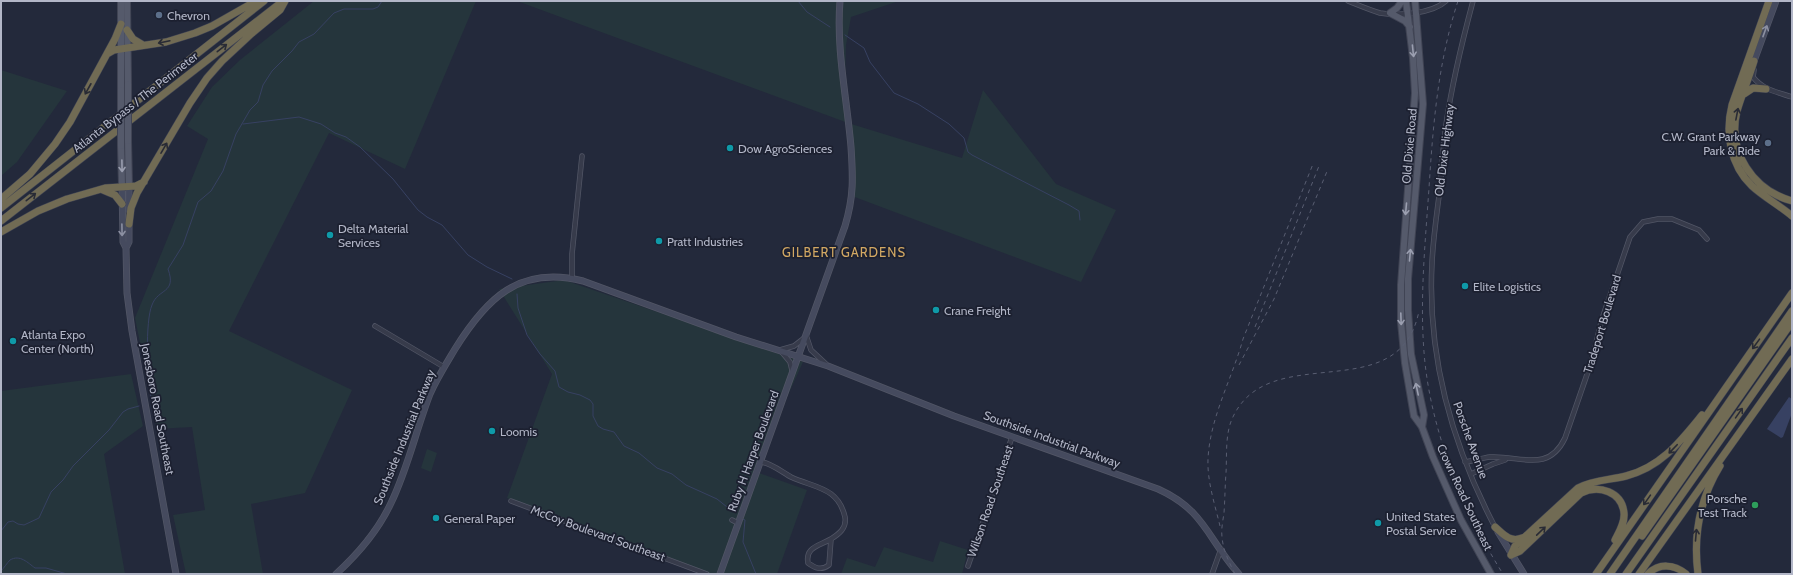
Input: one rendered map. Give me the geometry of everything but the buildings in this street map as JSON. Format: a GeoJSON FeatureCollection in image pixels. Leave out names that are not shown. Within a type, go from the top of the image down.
{"type":"FeatureCollection","features":[{"type":"Feature","properties":{"kind":"highway"},"geometry":{"type":"LineString","coordinates":[[107,55],[114,50],[144,46],[204,30],[256,1]]}},
{"type":"Feature","properties":{"kind":"highway","name":"Atlanta Bypass / The Perimeter"},"geometry":{"type":"LineString","coordinates":[[1,208],[264,1]]}},
{"type":"Feature","properties":{"kind":"highway"},"geometry":{"type":"LineString","coordinates":[[129,224],[133,204],[144,182],[190,103],[207,78],[250,34],[280,10],[284,1]]}},
{"type":"Feature","properties":{"kind":"highway","name":"Atlanta Bypass / The Perimeter"},"geometry":{"type":"LineString","coordinates":[[1,222],[284,1]]}},
{"type":"Feature","properties":{"kind":"highway"},"geometry":{"type":"LineString","coordinates":[[1769,1],[1732,105],[1729,120],[1729,135],[1734,156],[1744,177],[1754,187],[1792,216]]}},
{"type":"Feature","properties":{"kind":"highway"},"geometry":{"type":"LineString","coordinates":[[1,199],[30,174],[55,144],[70,122],[107,55],[121,24]]}},
{"type":"Feature","properties":{"kind":"highway"},"geometry":{"type":"LineString","coordinates":[[127,30],[133,39],[144,46]]}},
{"type":"Feature","properties":{"kind":"highway"},"geometry":{"type":"LineString","coordinates":[[1754,61],[1738,111],[1736,134],[1737,147],[1744,164],[1752,177],[1762,187],[1777,196],[1792,201]]}},
{"type":"Feature","properties":{"kind":"highway"},"geometry":{"type":"LineString","coordinates":[[1742,96],[1749,89],[1766,88]]}},
{"type":"Feature","properties":{"kind":"highway"},"geometry":{"type":"LineString","coordinates":[[1,232],[58,202],[101,190],[139,185],[144,182]]}},
{"type":"Feature","properties":{"kind":"highway"},"geometry":{"type":"LineString","coordinates":[[101,190],[115,195],[122,204]]}},
{"type":"Feature","properties":{"kind":"highway"},"geometry":{"type":"LineString","coordinates":[[1779,312],[1792,289]]}},
{"type":"Feature","properties":{"kind":"highway"},"geometry":{"type":"LineString","coordinates":[[1600,567],[1792,293]]}},
{"type":"Feature","properties":{"kind":"highway"},"geometry":{"type":"LineString","coordinates":[[1610,574],[1792,311]]}},
{"type":"Feature","properties":{"kind":"highway"},"geometry":{"type":"LineString","coordinates":[[1615,574],[1792,322]]}},
{"type":"Feature","properties":{"kind":"highway"},"geometry":{"type":"LineString","coordinates":[[1626,574],[1792,338]]}},
{"type":"Feature","properties":{"kind":"highway"},"geometry":{"type":"LineString","coordinates":[[1639,574],[1792,359]]}},
{"type":"Feature","properties":{"kind":"highway"},"geometry":{"type":"LineString","coordinates":[[1511,555],[1515,546],[1524,537],[1578,488],[1587,484],[1642,471],[1664,458],[1677,446],[1725,388]]}},
{"type":"Feature","properties":{"kind":"highway"},"geometry":{"type":"LineString","coordinates":[[1698,574],[1696,556],[1697,525],[1707,490],[1761,401]]}},
{"type":"Feature","properties":{"kind":"highway"},"geometry":{"type":"LineString","coordinates":[[1511,555],[1520,551],[1581,493],[1591,489],[1603,489],[1609,491],[1618,498],[1624,513],[1622,526],[1596,574]]}},
{"type":"Feature","properties":{"kind":"highway"},"geometry":{"type":"LineString","coordinates":[[1495,526],[1510,539],[1518,540],[1524,537]]}},
{"type":"Feature","properties":{"kind":"highway"},"geometry":{"type":"LineString","coordinates":[[1648,574],[1655,569],[1664,566],[1675,567],[1686,574]]}},
{"type":"Feature","properties":{"kind":"main road","name":"Jonesboro Road Southeast"},"geometry":{"type":"LineString","coordinates":[[121,1],[121,24],[128,84],[128,141],[125,186]]}},
{"type":"Feature","properties":{"kind":"main road","name":"Jonesboro Road Southeast"},"geometry":{"type":"LineString","coordinates":[[125,186],[121,146],[121,90],[127,30],[127,1]]}},
{"type":"Feature","properties":{"kind":"main road"},"geometry":{"type":"LineString","coordinates":[[1402,1],[1397,8],[1390,13],[1405,21],[1410,27]]}},
{"type":"Feature","properties":{"kind":"main road","name":"Old Dixie Road"},"geometry":{"type":"LineString","coordinates":[[1401,291],[1415,92],[1410,27],[1406,1]]}},
{"type":"Feature","properties":{"kind":"main road","name":"Old Dixie Road"},"geometry":{"type":"LineString","coordinates":[[1408,294],[1423,104],[1415,1]]}},
{"type":"Feature","properties":{"kind":"main road","name":"Crown Road Southeast"},"geometry":{"type":"LineString","coordinates":[[1401,291],[1401,322],[1405,363],[1414,416],[1422,427],[1433,457],[1461,520],[1491,574]]}},
{"type":"Feature","properties":{"kind":"main road","name":"Crown Road Southeast"},"geometry":{"type":"LineString","coordinates":[[1408,294],[1411,354],[1424,415],[1422,427]]}},
{"type":"Feature","properties":{"kind":"street","name":"Ruby H Harper Boulevard"},"geometry":{"type":"LineString","coordinates":[[720,574],[848,216],[853,189],[853,162],[839,33],[840,1]]}},
{"type":"Feature","properties":{"kind":"street"},"geometry":{"type":"LineString","coordinates":[[1348,1],[1381,13],[1416,13],[1434,9],[1446,1]]}},
{"type":"Feature","properties":{"kind":"street","name":"Old Dixie Highway"},"geometry":{"type":"LineString","coordinates":[[1432,301],[1432,263],[1446,124],[1458,58],[1473,1]]}},
{"type":"Feature","properties":{"kind":"street"},"geometry":{"type":"LineString","coordinates":[[1776,1],[1754,61],[1753,77],[1758,83],[1766,88],[1792,98]]}},
{"type":"Feature","properties":{"kind":"street"},"geometry":{"type":"LineString","coordinates":[[572,278],[572,254],[582,156]]}},
{"type":"Feature","properties":{"kind":"street","name":"Jonesboro Road Southeast"},"geometry":{"type":"LineString","coordinates":[[125,186],[122,204],[123,242],[126,248],[127,293],[132,331],[176,574]]}},
{"type":"Feature","properties":{"kind":"street","name":"Jonesboro Road Southeast"},"geometry":{"type":"LineString","coordinates":[[125,186],[129,224],[129,242],[126,248]]}},
{"type":"Feature","properties":{"kind":"street","name":"Tradeport Boulevard"},"geometry":{"type":"LineString","coordinates":[[1465,462],[1490,457],[1540,460],[1554,453],[1562,444],[1591,362],[1602,319],[1630,237],[1643,222],[1658,219],[1672,219],[1699,230],[1707,239]]}},
{"type":"Feature","properties":{"kind":"street","name":"Southside Industrial Parkway"},"geometry":{"type":"LineString","coordinates":[[336,574],[363,547],[386,513],[398,487],[430,394],[444,367],[470,324],[494,298],[516,285],[528,281],[547,278],[572,278],[736,337],[799,355],[954,416],[1095,465],[1169,494],[1183,502],[1196,514],[1239,574]]}},
{"type":"Feature","properties":{"kind":"street","name":"Porsche Avenue"},"geometry":{"type":"LineString","coordinates":[[1432,301],[1435,348],[1440,380],[1452,424],[1470,474],[1495,526],[1511,555],[1524,574]]}},
{"type":"Feature","properties":{"kind":"street"},"geometry":{"type":"LineString","coordinates":[[375,326],[444,367]]}},
{"type":"Feature","properties":{"kind":"street"},"geometry":{"type":"LineString","coordinates":[[792,374],[790,362],[780,350],[794,346],[801,342],[806,335]]}},
{"type":"Feature","properties":{"kind":"street","name":"Southside Industrial Parkway"},"geometry":{"type":"LineString","coordinates":[[806,335],[811,350],[828,366]]}},
{"type":"Feature","properties":{"kind":"street","name":"Wilson Road Southeast"},"geometry":{"type":"LineString","coordinates":[[968,566],[1012,437]]}},
{"type":"Feature","properties":{"kind":"street","name":"Tradeport Boulevard"},"geometry":{"type":"LineString","coordinates":[[1470,474],[1493,464],[1512,459]]}},
{"type":"Feature","properties":{"kind":"street"},"geometry":{"type":"LineString","coordinates":[[761,462],[791,477],[831,492],[837,498],[842,508],[845,520],[842,531],[831,539],[810,549],[807,555],[808,563],[813,567],[819,569],[825,568],[829,565],[831,539]]}},
{"type":"Feature","properties":{"kind":"street","name":"McCoy Boulevard Southeast"},"geometry":{"type":"LineString","coordinates":[[510,501],[707,574]]}},
{"type":"Feature","properties":{"kind":"street"},"geometry":{"type":"LineString","coordinates":[[732,520],[738,522]]}},
{"type":"Feature","properties":{"kind":"street"},"geometry":{"type":"LineString","coordinates":[[1212,574],[1221,549]]}},
{"type":"Feature","properties":{"kind":"shaded area"},"geometry":{"type":"Polygon","coordinates":[[[314,1],[476,1],[405,169],[329,133],[229,331],[352,390],[305,493],[251,504],[263,574],[186,574],[173,515],[205,510],[192,427],[156,429],[155,417],[135,318],[208,139],[187,126],[212,87],[240,60],[314,1]]]}},
{"type":"Feature","properties":{"kind":"shaded area"},"geometry":{"type":"Polygon","coordinates":[[[517,1],[899,1],[851,17],[846,45],[845,78],[848,123],[517,1]]]}},
{"type":"Feature","properties":{"kind":"shaded area"},"geometry":{"type":"Polygon","coordinates":[[[1,70],[67,91],[17,162],[1,176],[1,70]]]}},
{"type":"Feature","properties":{"kind":"shaded area"},"geometry":{"type":"Polygon","coordinates":[[[983,90],[1056,184],[1116,210],[1081,282],[852,196],[848,123],[962,158],[983,90]]]}},
{"type":"Feature","properties":{"kind":"shaded area"},"geometry":{"type":"Polygon","coordinates":[[[564,280],[803,362],[773,428],[756,472],[807,490],[777,574],[706,574],[507,498],[552,374],[499,289],[564,280]]]}},
{"type":"Feature","properties":{"kind":"shaded area"},"geometry":{"type":"Polygon","coordinates":[[[131,374],[143,426],[104,454],[125,574],[1,574],[1,391],[131,374]]]}},
{"type":"Feature","properties":{"kind":"shaded area"},"geometry":{"type":"Polygon","coordinates":[[[427,449],[437,453],[431,472],[421,468],[427,449]]]}},
{"type":"Feature","properties":{"kind":"shaded area"},"geometry":{"type":"Polygon","coordinates":[[[940,541],[968,550],[962,574],[841,574],[847,558],[875,567],[884,547],[933,562],[940,541]]]}},
{"type":"Feature","properties":{"kind":"water"},"geometry":{"type":"Polygon","coordinates":[[[1789,397],[1792,399],[1792,413],[1783,437],[1781,438],[1767,429],[1789,397]]]}},
{"type":"Feature","properties":{"kind":"waterway"},"geometry":{"type":"LineString","coordinates":[[151,397],[148,378],[147,351],[148,324],[152,305],[158,296],[168,287],[170,283],[168,269],[183,245],[198,202],[211,191],[223,171],[236,134],[250,110],[258,102],[263,85],[272,71],[299,42],[314,34],[334,13],[344,9],[373,9],[378,7],[382,1]]}},
{"type":"Feature","properties":{"kind":"waterway"},"geometry":{"type":"LineString","coordinates":[[798,1],[807,12],[830,27]]}},
{"type":"Feature","properties":{"kind":"waterway"},"geometry":{"type":"LineString","coordinates":[[845,35],[864,48],[870,62],[894,93],[918,104],[949,124],[964,138],[968,152],[1079,211],[1080,220]]}},
{"type":"Feature","properties":{"kind":"waterway"},"geometry":{"type":"LineString","coordinates":[[243,124],[299,117],[321,124],[335,133],[346,137],[360,147],[393,179],[418,210],[442,225],[468,255],[487,267],[512,279]]}},
{"type":"Feature","properties":{"kind":"waterway"},"geometry":{"type":"LineString","coordinates":[[517,294],[518,308],[527,335],[540,354],[555,371],[559,387],[590,400],[593,404],[593,416],[598,426],[614,432],[624,446],[639,453],[657,468],[672,474],[686,485],[717,499],[732,511]]}},
{"type":"Feature","properties":{"kind":"waterway"},"geometry":{"type":"LineString","coordinates":[[1,531],[8,522],[13,521],[24,525],[39,518],[51,492],[63,480],[73,466],[109,430],[123,412],[139,406]]}},
{"type":"Feature","properties":{"kind":"waterway"},"geometry":{"type":"LineString","coordinates":[[743,519],[745,520],[743,542],[756,574]]}},
{"type":"Feature","properties":{"kind":"waterway"},"geometry":{"type":"LineString","coordinates":[[1,571],[10,560],[17,558],[24,560],[35,568],[46,568],[67,574]]}},
{"type":"Feature","properties":{"kind":"railway"},"geometry":{"type":"LineString","coordinates":[[1458,1],[1451,24],[1441,70],[1435,117],[1424,254],[1423,341],[1429,390],[1435,418],[1452,473],[1475,525],[1503,574]]}},
{"type":"Feature","properties":{"kind":"railway"},"geometry":{"type":"LineString","coordinates":[[1220,526],[1212,493],[1208,467],[1213,428],[1243,339],[1313,164]]}},
{"type":"Feature","properties":{"kind":"railway"},"geometry":{"type":"LineString","coordinates":[[1255,327],[1319,166]]}},
{"type":"Feature","properties":{"kind":"railway"},"geometry":{"type":"LineString","coordinates":[[1239,365],[1274,299],[1328,169]]}},
{"type":"Feature","properties":{"kind":"railway"},"geometry":{"type":"LineString","coordinates":[[1235,574],[1225,551],[1222,534],[1227,439],[1232,419],[1250,395],[1274,382],[1302,375],[1361,367],[1386,359],[1407,341],[1419,311]]}},
{"type":"Feature","properties":{"kind":"place","name":"Chevron"},"geometry":{"type":"Point","coordinates":[159,15]}},
{"type":"Feature","properties":{"kind":"place","name":"C.W. Grant Parkway Park & Ride"},"geometry":{"type":"Point","coordinates":[1768,143]}},
{"type":"Feature","properties":{"kind":"place","name":"Dow AgroSciences"},"geometry":{"type":"Point","coordinates":[730,148]}},
{"type":"Feature","properties":{"kind":"place","name":"Delta Material Services"},"geometry":{"type":"Point","coordinates":[330,235]}},
{"type":"Feature","properties":{"kind":"place","name":"Pratt Industries"},"geometry":{"type":"Point","coordinates":[659,241]}},
{"type":"Feature","properties":{"kind":"place","name":"Elite Logistics"},"geometry":{"type":"Point","coordinates":[1465,286]}},
{"type":"Feature","properties":{"kind":"place","name":"Crane Freight"},"geometry":{"type":"Point","coordinates":[936,310]}},
{"type":"Feature","properties":{"kind":"place","name":"Atlanta Expo Center (North)"},"geometry":{"type":"Point","coordinates":[13,341]}},
{"type":"Feature","properties":{"kind":"place","name":"Loomis"},"geometry":{"type":"Point","coordinates":[492,431]}},
{"type":"Feature","properties":{"kind":"place","name":"Porsche Test Track"},"geometry":{"type":"Point","coordinates":[1755,505]}},
{"type":"Feature","properties":{"kind":"place","name":"General Paper"},"geometry":{"type":"Point","coordinates":[436,518]}},
{"type":"Feature","properties":{"kind":"place","name":"United States Postal Service"},"geometry":{"type":"Point","coordinates":[1378,523]}},
{"type":"Feature","properties":{"kind":"district","name":"GILBERT GARDENS"},"geometry":{"type":"Point","coordinates":[844,252]}}]}
